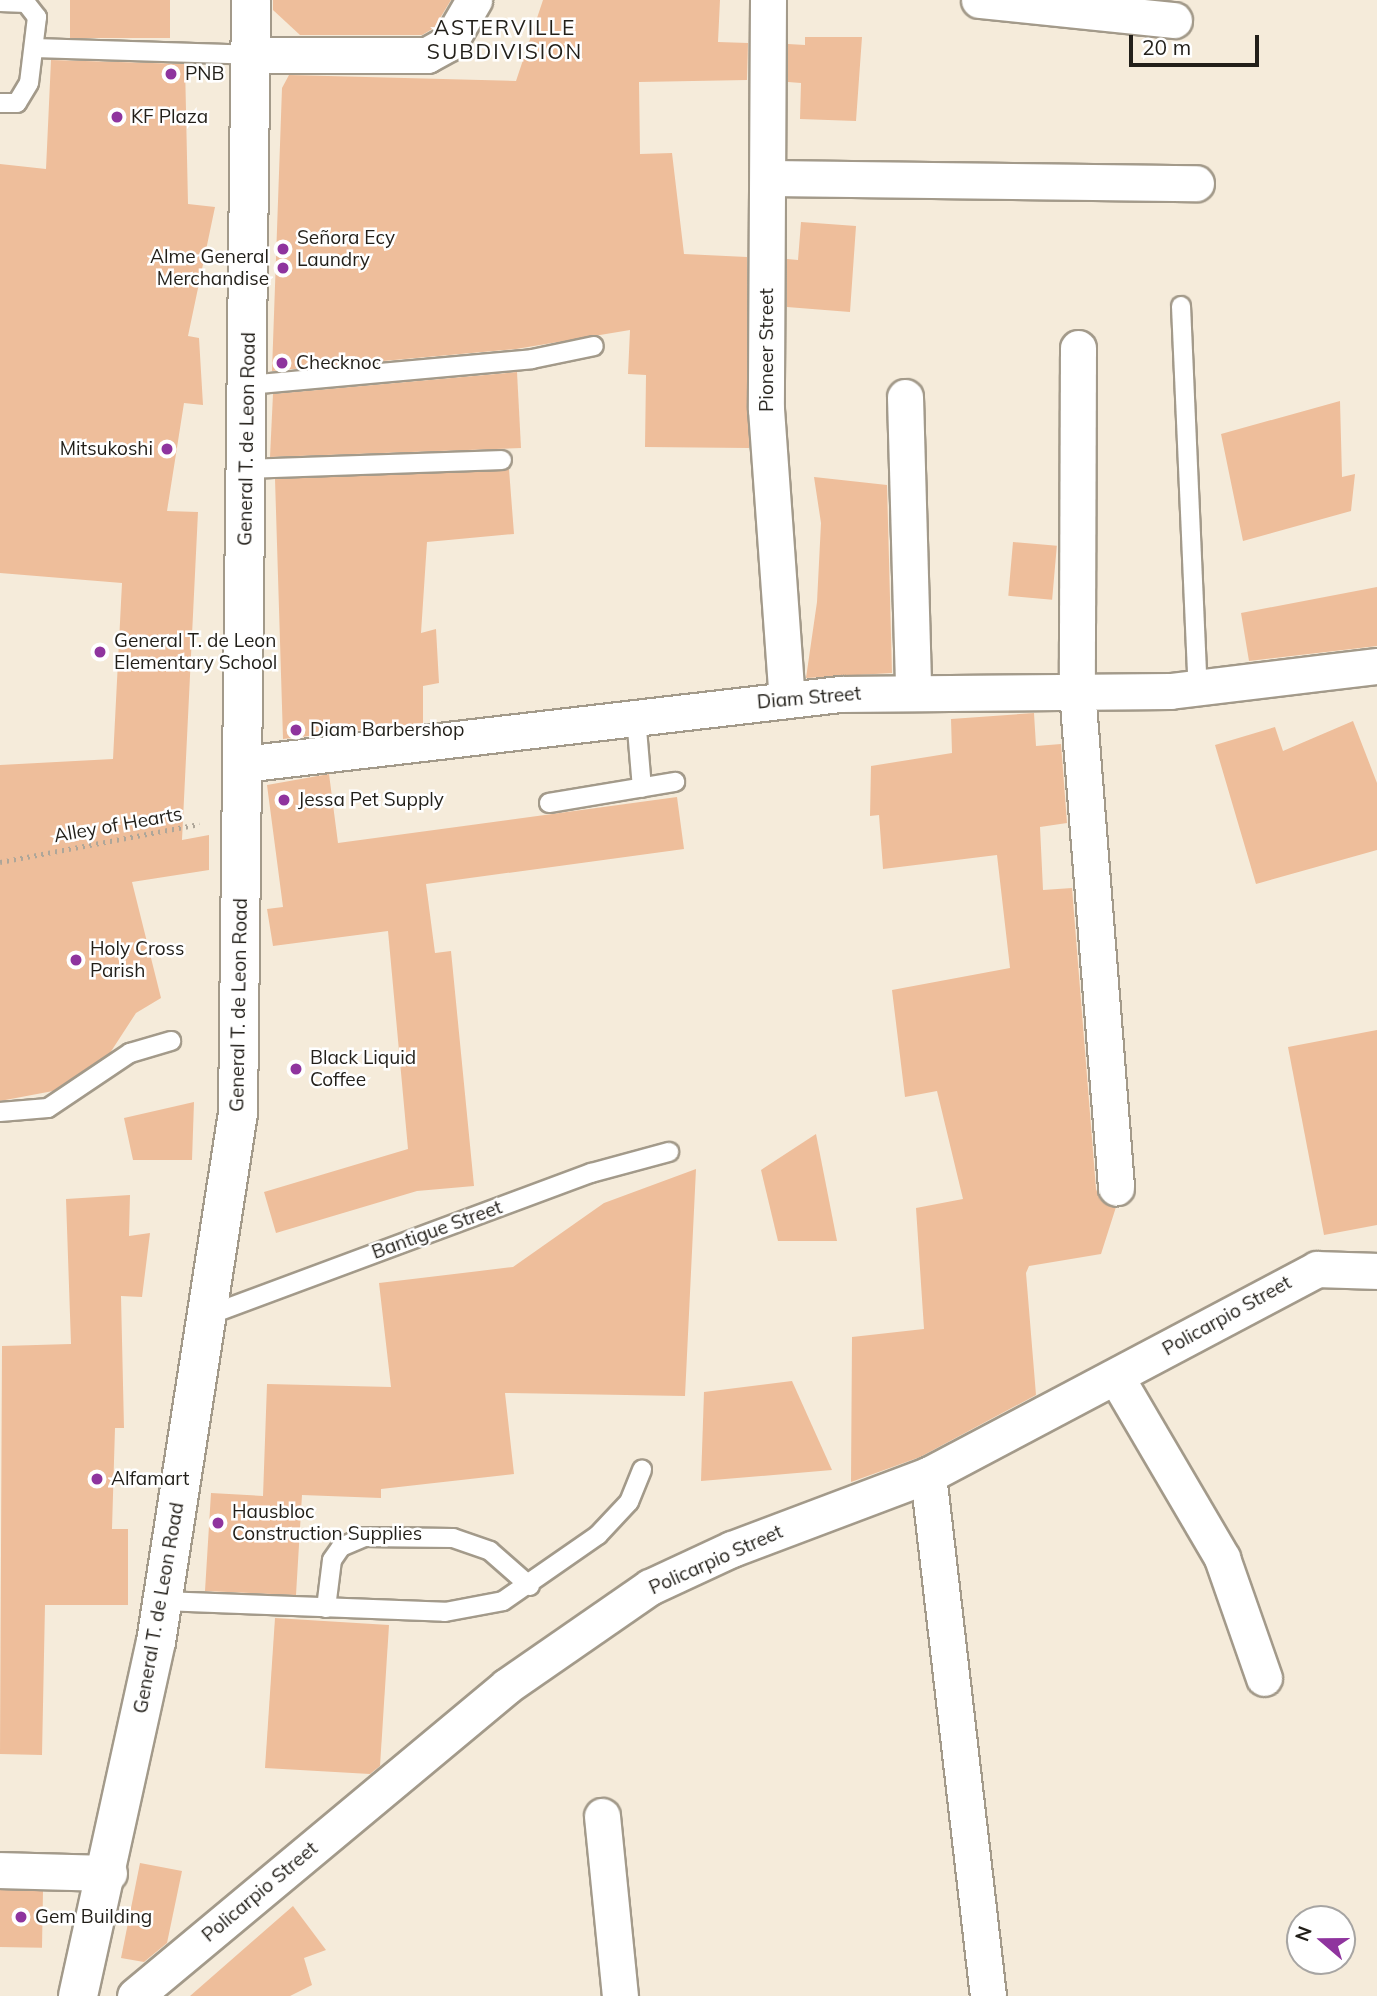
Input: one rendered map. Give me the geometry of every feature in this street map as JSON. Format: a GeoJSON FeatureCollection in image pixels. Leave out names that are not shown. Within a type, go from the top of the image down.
{"type":"FeatureCollection","features":[{"type":"Feature","properties":{"kind":"main road","name":"General T. de Leon Road"},"geometry":{"type":"LineString","coordinates":[[78,1996],[109,1874],[162,1601],[209,1315],[238,1113],[251,0]]}},
{"type":"Feature","properties":{"kind":"street"},"geometry":{"type":"LineString","coordinates":[[252,55],[427,55],[449,43],[474,0]]}},
{"type":"Feature","properties":{"kind":"street","name":"Pioneer Street"},"geometry":{"type":"LineString","coordinates":[[768,0],[766,409],[787,699]]}},
{"type":"Feature","properties":{"kind":"street"},"geometry":{"type":"LineString","coordinates":[[979,0],[1174,20]]}},
{"type":"Feature","properties":{"kind":"street"},"geometry":{"type":"LineString","coordinates":[[768,178],[1196,183]]}},
{"type":"Feature","properties":{"kind":"street"},"geometry":{"type":"LineString","coordinates":[[1078,348],[1077,691],[1116,1187]]}},
{"type":"Feature","properties":{"kind":"street"},"geometry":{"type":"LineString","coordinates":[[905,397],[913,690]]}},
{"type":"Feature","properties":{"kind":"street","name":"Diam Street"},"geometry":{"type":"LineString","coordinates":[[243,764],[787,699],[913,690],[1077,691],[1198,688],[1377,666]]}},
{"type":"Feature","properties":{"kind":"street","name":"Policarpio Street"},"geometry":{"type":"LineString","coordinates":[[135,1996],[507,1686],[650,1587],[732,1549],[928,1475],[1317,1269],[1377,1271]]}},
{"type":"Feature","properties":{"kind":"street"},"geometry":{"type":"LineString","coordinates":[[1116,1377],[1222,1558],[1264,1678]]}},
{"type":"Feature","properties":{"kind":"street"},"geometry":{"type":"LineString","coordinates":[[928,1475],[988,1996]]}},
{"type":"Feature","properties":{"kind":"street"},"geometry":{"type":"LineString","coordinates":[[602,1816],[620,1996]]}},
{"type":"Feature","properties":{"kind":"street"},"geometry":{"type":"LineString","coordinates":[[0,1870],[109,1874]]}},
{"type":"Feature","properties":{"kind":"lane"},"geometry":{"type":"LineString","coordinates":[[0,2],[36,8],[34,48],[24,94],[17,103],[0,103]]}},
{"type":"Feature","properties":{"kind":"lane"},"geometry":{"type":"LineString","coordinates":[[34,48],[252,55]]}},
{"type":"Feature","properties":{"kind":"lane"},"geometry":{"type":"LineString","coordinates":[[1181,306],[1198,688]]}},
{"type":"Feature","properties":{"kind":"lane"},"geometry":{"type":"LineString","coordinates":[[248,385],[532,359],[594,346]]}},
{"type":"Feature","properties":{"kind":"lane"},"geometry":{"type":"LineString","coordinates":[[247,469],[502,460]]}},
{"type":"Feature","properties":{"kind":"lane"},"geometry":{"type":"LineString","coordinates":[[636,717],[642,788]]}},
{"type":"Feature","properties":{"kind":"lane"},"geometry":{"type":"LineString","coordinates":[[549,803],[675,782]]}},
{"type":"Feature","properties":{"kind":"lane"},"geometry":{"type":"LineString","coordinates":[[0,1112],[48,1108],[130,1053],[171,1041]]}},
{"type":"Feature","properties":{"kind":"lane","name":"Bantigue Street"},"geometry":{"type":"LineString","coordinates":[[209,1315],[591,1173],[668,1152]]}},
{"type":"Feature","properties":{"kind":"lane"},"geometry":{"type":"LineString","coordinates":[[162,1601],[445,1612],[503,1601],[530,1586],[598,1535],[629,1502],[642,1469]]}},
{"type":"Feature","properties":{"kind":"lane"},"geometry":{"type":"LineString","coordinates":[[326,1608],[332,1560],[341,1547],[364,1537],[453,1538],[490,1550],[530,1586]]}},
{"type":"Feature","properties":{"kind":"path","name":"Alley of Hearts"},"geometry":{"type":"LineString","coordinates":[[0,862],[241,816]]}},
{"type":"Feature","properties":{"kind":"building"},"geometry":{"type":"Polygon","coordinates":[[[70,0],[170,0],[170,38],[70,38],[70,0]]]}},
{"type":"Feature","properties":{"kind":"building"},"geometry":{"type":"Polygon","coordinates":[[[273,0],[451,0],[434,28],[422,35],[300,35],[273,10],[273,0]]]}},
{"type":"Feature","properties":{"kind":"building"},"geometry":{"type":"Polygon","coordinates":[[[543,0],[720,0],[718,42],[748,43],[747,80],[639,82],[640,154],[672,153],[684,254],[747,257],[749,448],[645,447],[646,375],[628,374],[630,330],[516,349],[272,371],[282,88],[289,75],[516,81],[543,0]]]}},
{"type":"Feature","properties":{"kind":"building"},"geometry":{"type":"Polygon","coordinates":[[[805,37],[862,37],[856,121],[800,119],[801,83],[788,82],[788,44],[805,45],[805,37]]]}},
{"type":"Feature","properties":{"kind":"building"},"geometry":{"type":"Polygon","coordinates":[[[51,60],[185,64],[188,204],[215,207],[188,336],[199,338],[203,405],[184,403],[167,511],[198,512],[182,840],[209,835],[209,870],[132,882],[161,998],[136,1013],[110,1053],[53,1091],[0,1101],[0,765],[113,759],[122,583],[0,573],[0,164],[46,169],[51,60]]]}},
{"type":"Feature","properties":{"kind":"building"},"geometry":{"type":"Polygon","coordinates":[[[801,222],[856,226],[850,312],[787,307],[787,259],[798,260],[801,222]]]}},
{"type":"Feature","properties":{"kind":"building"},"geometry":{"type":"Polygon","coordinates":[[[517,372],[521,448],[270,457],[273,394],[517,372]]]}},
{"type":"Feature","properties":{"kind":"building"},"geometry":{"type":"Polygon","coordinates":[[[1340,401],[1342,477],[1355,474],[1351,511],[1243,541],[1221,434],[1340,401]]]}},
{"type":"Feature","properties":{"kind":"building"},"geometry":{"type":"Polygon","coordinates":[[[509,469],[514,534],[427,542],[421,633],[436,629],[439,683],[423,686],[423,723],[283,739],[275,479],[509,469]]]}},
{"type":"Feature","properties":{"kind":"building"},"geometry":{"type":"Polygon","coordinates":[[[814,477],[887,485],[892,673],[806,678],[817,602],[821,523],[814,477]]]}},
{"type":"Feature","properties":{"kind":"building"},"geometry":{"type":"Polygon","coordinates":[[[1013,542],[1057,546],[1052,600],[1008,596],[1013,542]]]}},
{"type":"Feature","properties":{"kind":"building"},"geometry":{"type":"Polygon","coordinates":[[[1377,587],[1377,646],[1249,661],[1241,613],[1377,587]]]}},
{"type":"Feature","properties":{"kind":"building"},"geometry":{"type":"Polygon","coordinates":[[[1034,713],[1036,746],[1061,744],[1067,823],[1040,827],[1043,890],[1072,888],[1096,1189],[1100,1199],[1116,1207],[1101,1254],[1029,1266],[1026,1273],[1036,1395],[920,1457],[851,1482],[852,1337],[924,1329],[916,1208],[963,1199],[937,1091],[905,1097],[892,990],[1010,968],[997,855],[883,869],[879,815],[870,816],[871,766],[952,753],[951,719],[1034,713]]]}},
{"type":"Feature","properties":{"kind":"building"},"geometry":{"type":"Polygon","coordinates":[[[1353,721],[1377,783],[1377,850],[1256,884],[1215,745],[1275,727],[1283,751],[1353,721]]]}},
{"type":"Feature","properties":{"kind":"building"},"geometry":{"type":"Polygon","coordinates":[[[329,774],[338,843],[677,797],[684,849],[426,884],[435,953],[451,951],[474,1186],[417,1191],[276,1233],[264,1192],[408,1149],[388,931],[273,946],[267,909],[283,907],[267,785],[329,774]]]}},
{"type":"Feature","properties":{"kind":"building"},"geometry":{"type":"Polygon","coordinates":[[[1377,1030],[1377,1225],[1324,1235],[1288,1047],[1377,1030]]]}},
{"type":"Feature","properties":{"kind":"building"},"geometry":{"type":"Polygon","coordinates":[[[194,1102],[192,1160],[133,1160],[124,1118],[194,1102]]]}},
{"type":"Feature","properties":{"kind":"building"},"geometry":{"type":"Polygon","coordinates":[[[816,1134],[837,1241],[778,1241],[761,1170],[816,1134]]]}},
{"type":"Feature","properties":{"kind":"building"},"geometry":{"type":"Polygon","coordinates":[[[696,1169],[685,1396],[505,1393],[514,1474],[381,1489],[381,1498],[302,1495],[296,1595],[205,1591],[211,1493],[263,1496],[267,1384],[391,1387],[379,1283],[513,1267],[604,1203],[696,1169]]]}},
{"type":"Feature","properties":{"kind":"building"},"geometry":{"type":"Polygon","coordinates":[[[130,1195],[129,1236],[150,1233],[142,1297],[121,1296],[124,1428],[115,1428],[112,1529],[128,1529],[128,1605],[45,1605],[42,1755],[0,1754],[2,1346],[71,1344],[66,1199],[130,1195]]]}},
{"type":"Feature","properties":{"kind":"building"},"geometry":{"type":"Polygon","coordinates":[[[792,1381],[832,1470],[701,1481],[704,1392],[792,1381]]]}},
{"type":"Feature","properties":{"kind":"building"},"geometry":{"type":"Polygon","coordinates":[[[275,1618],[389,1625],[380,1766],[370,1774],[265,1768],[275,1618]]]}},
{"type":"Feature","properties":{"kind":"building"},"geometry":{"type":"Polygon","coordinates":[[[140,1863],[182,1871],[167,1943],[144,1962],[121,1958],[140,1863]]]}},
{"type":"Feature","properties":{"kind":"building","name":"Gem Building"},"geometry":{"type":"Polygon","coordinates":[[[0,1890],[43,1891],[42,1948],[0,1947],[0,1890]]]}},
{"type":"Feature","properties":{"kind":"building"},"geometry":{"type":"Polygon","coordinates":[[[293,1906],[326,1950],[304,1958],[312,1985],[290,1996],[190,1996],[293,1906]]]}},
{"type":"Feature","properties":{"kind":"place","name":"PNB"},"geometry":{"type":"Point","coordinates":[171,74]}},
{"type":"Feature","properties":{"kind":"place","name":"KF Plaza"},"geometry":{"type":"Point","coordinates":[117,117]}},
{"type":"Feature","properties":{"kind":"place","name":"Señora Ecy Laundry"},"geometry":{"type":"Point","coordinates":[283,249]}},
{"type":"Feature","properties":{"kind":"place","name":"Alme General Merchandise"},"geometry":{"type":"Point","coordinates":[283,268]}},
{"type":"Feature","properties":{"kind":"place","name":"Checknoc"},"geometry":{"type":"Point","coordinates":[282,363]}},
{"type":"Feature","properties":{"kind":"place","name":"Mitsukoshi"},"geometry":{"type":"Point","coordinates":[167,449]}},
{"type":"Feature","properties":{"kind":"place","name":"General T. de Leon Elementary School"},"geometry":{"type":"Point","coordinates":[100,652]}},
{"type":"Feature","properties":{"kind":"place","name":"Diam Barbershop"},"geometry":{"type":"Point","coordinates":[296,730]}},
{"type":"Feature","properties":{"kind":"place","name":"Jessa Pet Supply"},"geometry":{"type":"Point","coordinates":[284,800]}},
{"type":"Feature","properties":{"kind":"place","name":"Holy Cross Parish"},"geometry":{"type":"Point","coordinates":[76,960]}},
{"type":"Feature","properties":{"kind":"place","name":"Black Liquid Coffee"},"geometry":{"type":"Point","coordinates":[296,1069]}},
{"type":"Feature","properties":{"kind":"place","name":"Alfamart"},"geometry":{"type":"Point","coordinates":[97,1479]}},
{"type":"Feature","properties":{"kind":"place","name":"Hausbloc Construction Supplies"},"geometry":{"type":"Point","coordinates":[218,1523]}},
{"type":"Feature","properties":{"kind":"place","name":"Gem Building"},"geometry":{"type":"Point","coordinates":[21,1917]}},
{"type":"Feature","properties":{"kind":"district","name":"ASTERVILLE SUBDIVISION"},"geometry":{"type":"Point","coordinates":[505,39]}}]}
